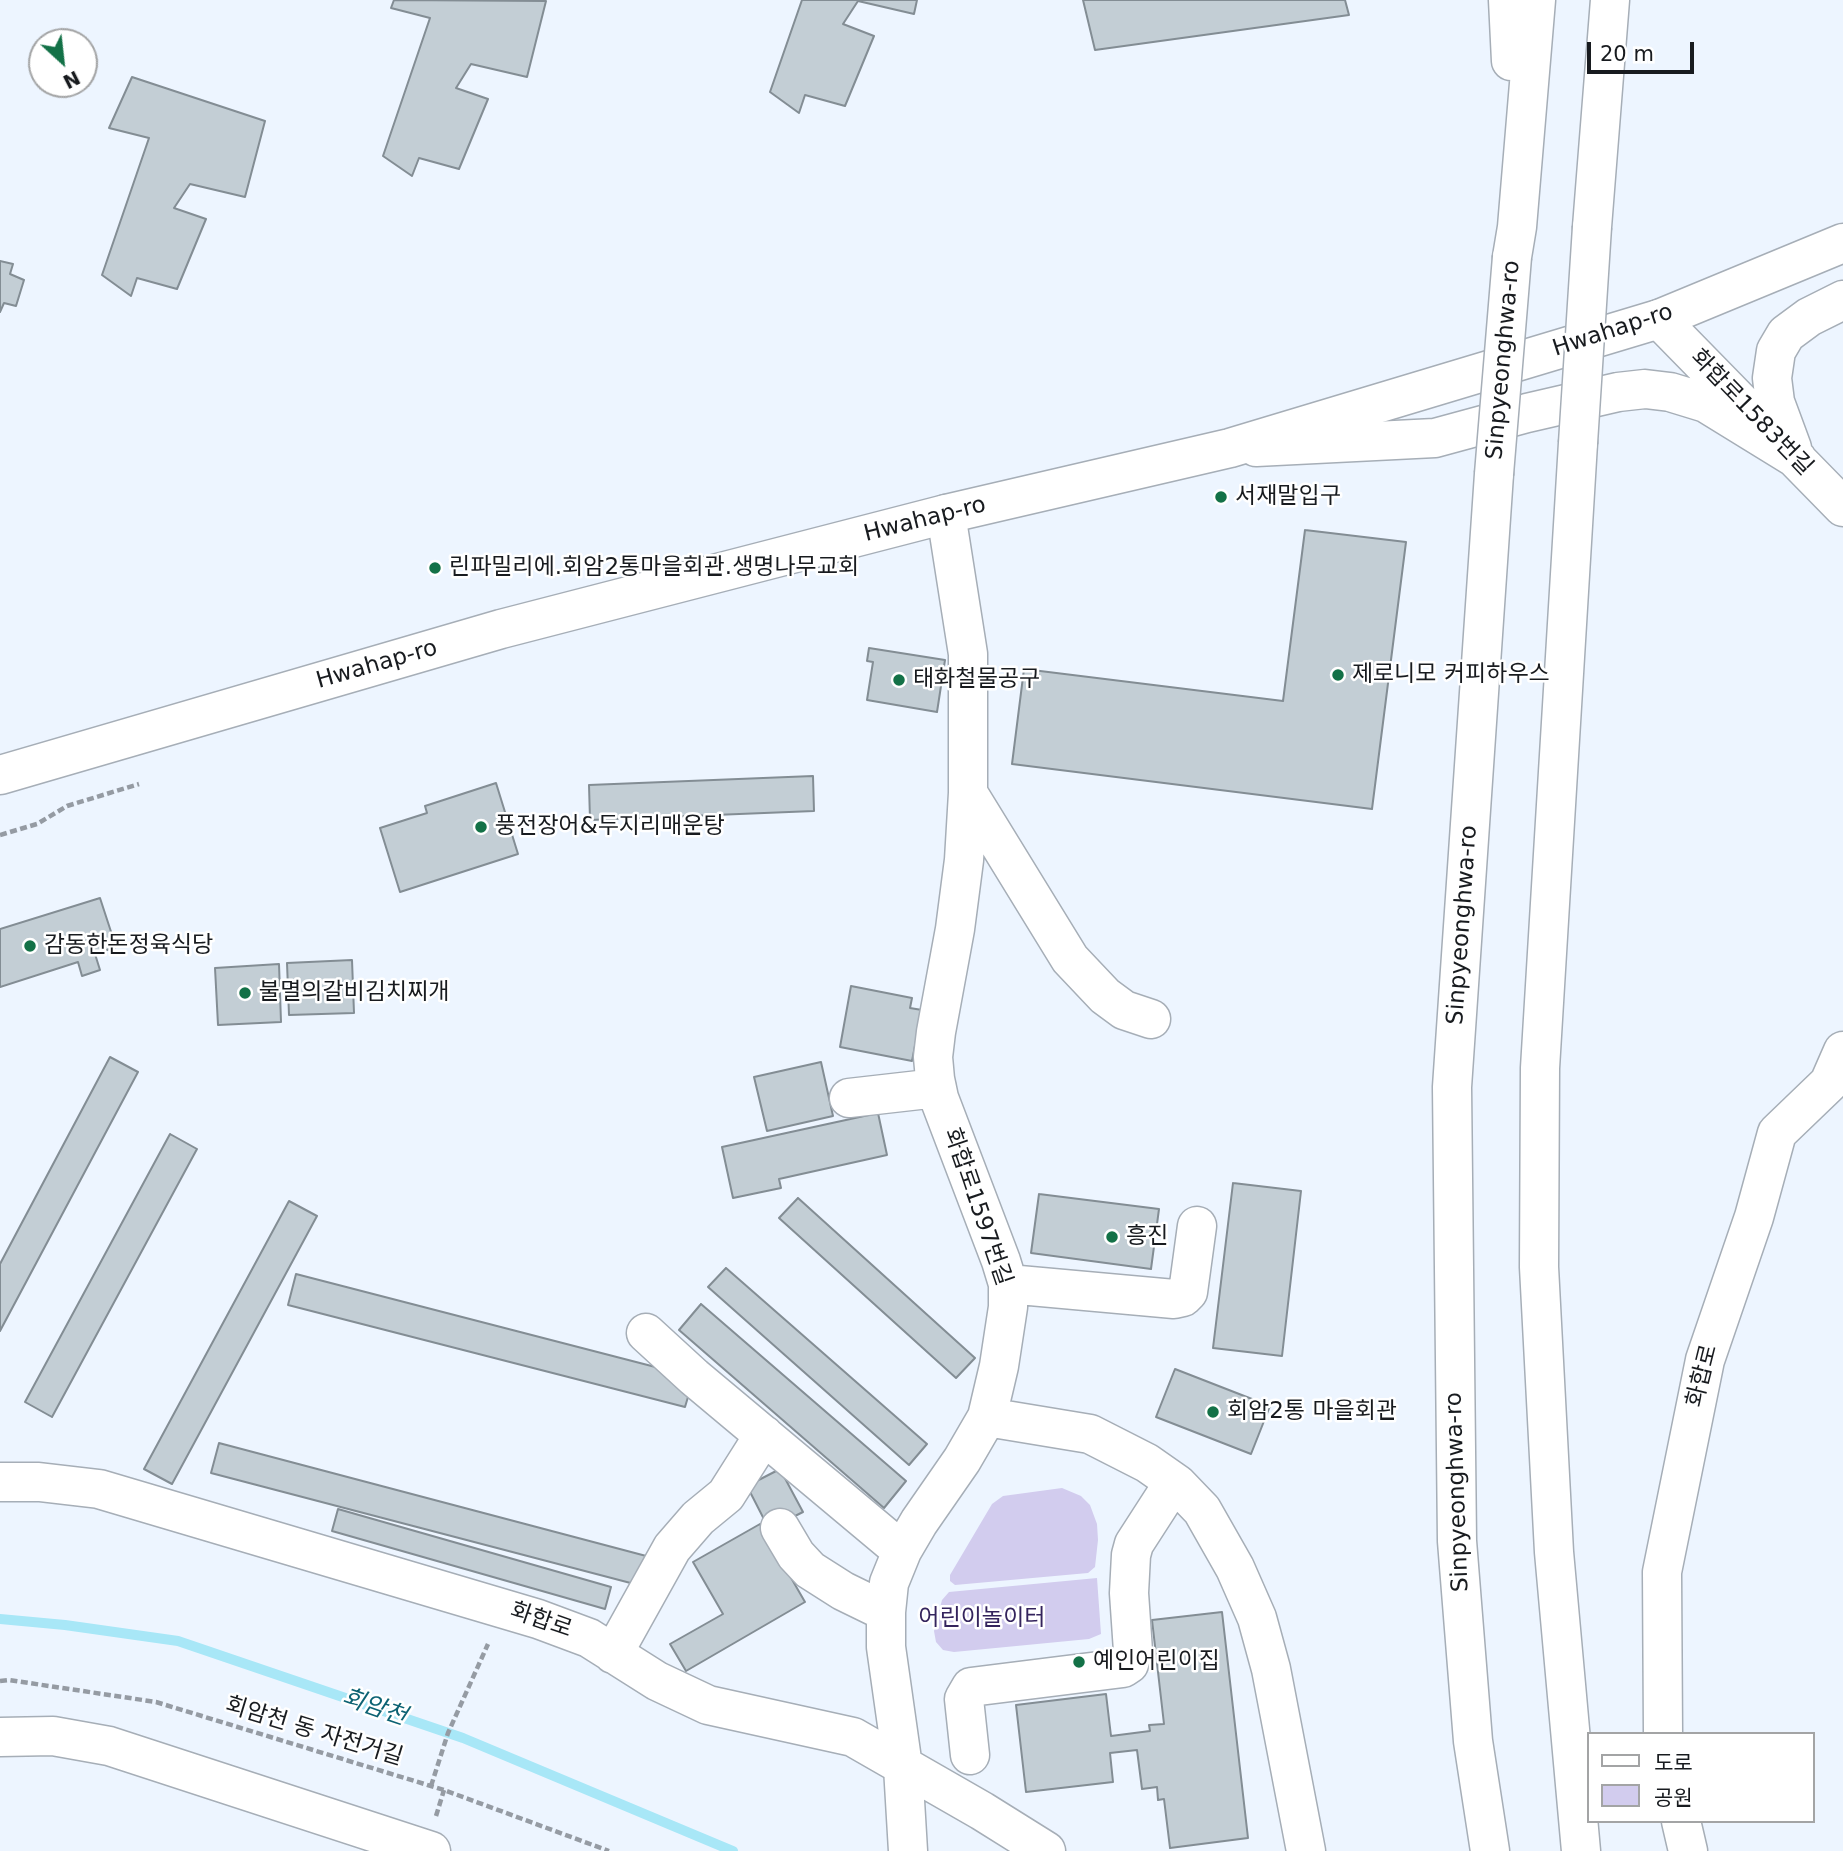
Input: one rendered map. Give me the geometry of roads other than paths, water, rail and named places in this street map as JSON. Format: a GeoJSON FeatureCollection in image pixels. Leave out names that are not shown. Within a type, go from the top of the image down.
{"type":"FeatureCollection","features":[{"type":"Feature","properties":{"kind":"main road"},"geometry":{"type":"LineString","coordinates":[[1508,0],[1514,242]]}},
{"type":"Feature","properties":{"kind":"main road","name":"Sinpyeonghwa-ro"},"geometry":{"type":"LineString","coordinates":[[1490,1851],[1473,1741],[1457,1541],[1452,1087],[1494,474],[1536,0]]}},
{"type":"Feature","properties":{"kind":"main road"},"geometry":{"type":"LineString","coordinates":[[1581,1851],[1554,1552],[1539,1267],[1540,1068],[1592,227],[1610,0]]}},
{"type":"Feature","properties":{"kind":"main road"},"geometry":{"type":"LineString","coordinates":[[1598,154],[1633,0]]}},
{"type":"Feature","properties":{"kind":"main road","name":"Hwahap-ro"},"geometry":{"type":"LineString","coordinates":[[0,775],[491,632],[946,514],[1230,448],[1659,318],[1843,243]]}},
{"type":"Feature","properties":{"kind":"main road"},"geometry":{"type":"LineString","coordinates":[[1797,459],[1775,402],[1772,378],[1776,351],[1786,334],[1809,317],[1843,300]]}},
{"type":"Feature","properties":{"kind":"main road","name":"화합로1583번길"},"geometry":{"type":"LineString","coordinates":[[1659,318],[1843,507]]}},
{"type":"Feature","properties":{"kind":"main road"},"geometry":{"type":"LineString","coordinates":[[1230,448],[1435,438],[1527,413],[1618,392],[1645,389],[1670,392],[1706,402],[1797,459]]}},
{"type":"Feature","properties":{"kind":"main road","name":"화합로1597번길"},"geometry":{"type":"LineString","coordinates":[[908,1851],[903,1767],[886,1647],[886,1612],[890,1583],[902,1551],[987,1417],[999,1366],[1008,1307],[1008,1284],[937,1088],[933,1057],[955,929],[964,860],[968,793],[968,654],[946,514]]}},
{"type":"Feature","properties":{"kind":"main road"},"geometry":{"type":"LineString","coordinates":[[968,793],[1070,959],[1105,996],[1125,1010],[1151,1019]]}},
{"type":"Feature","properties":{"kind":"main road","name":"화합로"},"geometry":{"type":"LineString","coordinates":[[1662,1732],[1662,1572],[1705,1360],[1754,1217],[1777,1133],[1829,1083],[1843,1051]]}},
{"type":"Feature","properties":{"kind":"main road"},"geometry":{"type":"LineString","coordinates":[[849,1098],[937,1088]]}},
{"type":"Feature","properties":{"kind":"main road"},"geometry":{"type":"LineString","coordinates":[[1008,1284],[1174,1299],[1184,1297],[1188,1292],[1197,1226]]}},
{"type":"Feature","properties":{"kind":"main road"},"geometry":{"type":"LineString","coordinates":[[646,1333],[694,1377],[902,1551]]}},
{"type":"Feature","properties":{"kind":"main road"},"geometry":{"type":"LineString","coordinates":[[987,1417],[1090,1434],[1147,1463],[1174,1482],[1202,1510],[1235,1568],[1257,1618],[1271,1669],[1306,1851]]}},
{"type":"Feature","properties":{"kind":"main road"},"geometry":{"type":"LineString","coordinates":[[613,1654],[672,1548],[698,1518],[726,1495],[764,1434]]}},
{"type":"Feature","properties":{"kind":"main road","name":"화합로"},"geometry":{"type":"LineString","coordinates":[[0,1482],[39,1482],[99,1489],[527,1616],[589,1638],[657,1681],[708,1705],[853,1737],[1046,1851]]}},
{"type":"Feature","properties":{"kind":"main road"},"geometry":{"type":"LineString","coordinates":[[970,1755],[964,1699],[971,1687],[1123,1668],[1129,1664],[1133,1651],[1129,1593],[1131,1555],[1134,1544],[1174,1482]]}},
{"type":"Feature","properties":{"kind":"main road"},"geometry":{"type":"LineString","coordinates":[[780,1528],[796,1555],[810,1570],[843,1591],[886,1612]]}},
{"type":"Feature","properties":{"kind":"main road"},"geometry":{"type":"LineString","coordinates":[[0,1737],[53,1736],[109,1746],[431,1851]]}},
{"type":"Feature","properties":{"kind":"main road"},"geometry":{"type":"LineString","coordinates":[[1681,1823],[1688,1851]]}},
{"type":"Feature","properties":{"kind":"waterway","name":"회암천"},"geometry":{"type":"LineString","coordinates":[[0,1619],[178,1641],[463,1738],[733,1851]]}},
{"type":"Feature","properties":{"kind":"place","name":"서재말입구"},"geometry":{"type":"Point","coordinates":[1221,497]}},
{"type":"Feature","properties":{"kind":"place","name":"린파밀리에.회암2통마을회관.생명나무교회"},"geometry":{"type":"Point","coordinates":[435,568]}},
{"type":"Feature","properties":{"kind":"place","name":"제로니모 커피하우스"},"geometry":{"type":"Point","coordinates":[1338,675]}},
{"type":"Feature","properties":{"kind":"place","name":"태화철물공구"},"geometry":{"type":"Point","coordinates":[899,680]}},
{"type":"Feature","properties":{"kind":"place","name":"풍전장어&두지리매운탕"},"geometry":{"type":"Point","coordinates":[481,827]}},
{"type":"Feature","properties":{"kind":"place","name":"감동한돈정육식당"},"geometry":{"type":"Point","coordinates":[30,946]}},
{"type":"Feature","properties":{"kind":"place","name":"불멸의갈비김치찌개"},"geometry":{"type":"Point","coordinates":[245,993]}},
{"type":"Feature","properties":{"kind":"place","name":"흥진"},"geometry":{"type":"Point","coordinates":[1112,1237]}},
{"type":"Feature","properties":{"kind":"place","name":"회암2통 마을회관"},"geometry":{"type":"Point","coordinates":[1213,1412]}},
{"type":"Feature","properties":{"kind":"place","name":"예인어린이집"},"geometry":{"type":"Point","coordinates":[1079,1662]}},
{"type":"Feature","properties":{"kind":"park label","name":"어린이놀이터"},"geometry":{"type":"Point","coordinates":[982,1619]}}]}
